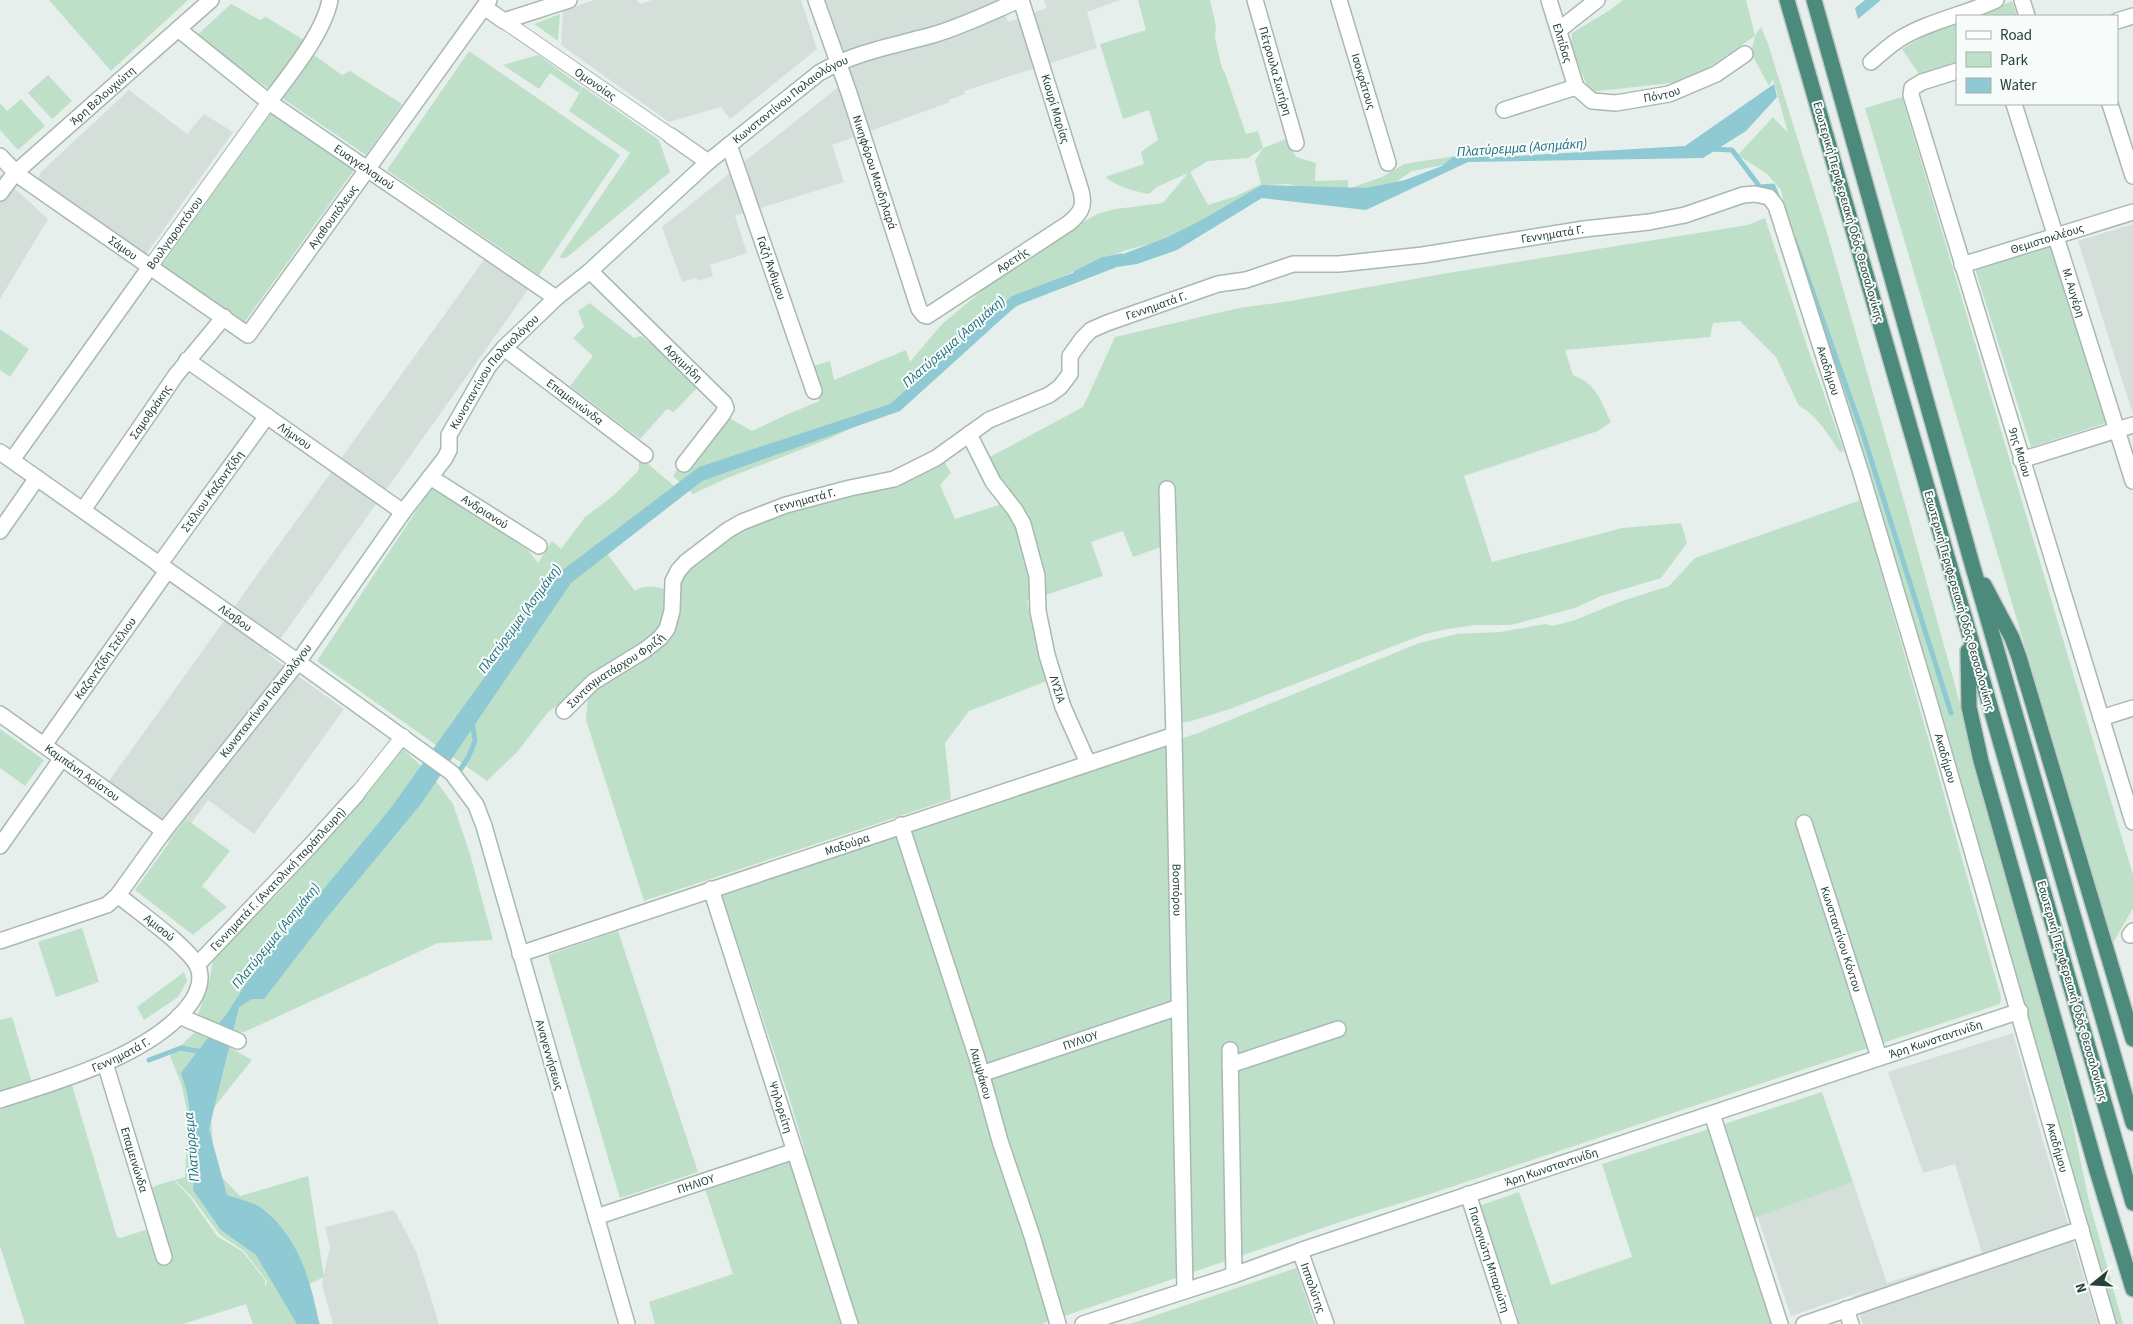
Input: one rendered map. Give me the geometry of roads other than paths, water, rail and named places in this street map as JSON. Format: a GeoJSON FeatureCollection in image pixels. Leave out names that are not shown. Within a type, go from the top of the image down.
{"type":"FeatureCollection","features":[{"type":"Feature","properties":{"kind":"highway","name":"Εσωτερική Περιφερειακή Οδός Θεσσαλονίκης"},"geometry":{"type":"LineString","coordinates":[[1787,0],[2133,1203]]}},
{"type":"Feature","properties":{"kind":"highway","name":"Εσωτερική Περιφερειακή Οδός Θεσσαλονίκης"},"geometry":{"type":"LineString","coordinates":[[1814,0],[1972,564],[2133,1123]]}},
{"type":"Feature","properties":{"kind":"highway"},"geometry":{"type":"LineString","coordinates":[[1972,564],[1992,599],[2019,657],[2133,1040]]}},
{"type":"Feature","properties":{"kind":"highway"},"geometry":{"type":"LineString","coordinates":[[1968,634],[1970,708],[1981,761],[2097,1171],[2133,1289]]}},
{"type":"Feature","properties":{"kind":"street","name":"Άρη Βελουχιώτη"},"geometry":{"type":"LineString","coordinates":[[0,193],[15,173],[211,0]]}},
{"type":"Feature","properties":{"kind":"street","name":"Βουλγαροκτόνου"},"geometry":{"type":"LineString","coordinates":[[6,456],[150,267],[307,49],[328,11],[330,0]]}},
{"type":"Feature","properties":{"kind":"street"},"geometry":{"type":"LineString","coordinates":[[504,21],[569,0]]}},
{"type":"Feature","properties":{"kind":"street","name":"Νικηφόρου Μανδηλαρά"},"geometry":{"type":"LineString","coordinates":[[816,0],[920,312],[925,316],[931,315],[950,302]]}},
{"type":"Feature","properties":{"kind":"street","name":"Κωνσταντίνου Παλαιολόγου"},"geometry":{"type":"LineString","coordinates":[[0,941],[92,911],[107,905],[118,895],[164,831],[298,662],[403,512],[445,458],[448,450],[449,435],[488,368],[504,348],[556,298],[590,270],[708,162],[805,83],[838,62],[939,33],[1020,0]]}},
{"type":"Feature","properties":{"kind":"street","name":"Κιουρί Μαρίας"},"geometry":{"type":"LineString","coordinates":[[1020,0],[1082,197],[1082,207],[1076,218]]}},
{"type":"Feature","properties":{"kind":"street","name":"Πέτρουλα Σωτήρη"},"geometry":{"type":"LineString","coordinates":[[1255,0],[1296,143]]}},
{"type":"Feature","properties":{"kind":"street","name":"Ισοκράτους"},"geometry":{"type":"LineString","coordinates":[[1339,0],[1388,163]]}},
{"type":"Feature","properties":{"kind":"street","name":"Ελπίδας"},"geometry":{"type":"LineString","coordinates":[[1549,0],[1576,87]]}},
{"type":"Feature","properties":{"kind":"street"},"geometry":{"type":"LineString","coordinates":[[1558,30],[1597,0]]}},
{"type":"Feature","properties":{"kind":"street"},"geometry":{"type":"LineString","coordinates":[[1960,15],[1996,0]]}},
{"type":"Feature","properties":{"kind":"street"},"geometry":{"type":"LineString","coordinates":[[2022,0],[2027,15]]}},
{"type":"Feature","properties":{"kind":"street","name":"Ομονοίας"},"geometry":{"type":"LineString","coordinates":[[486,4],[504,21],[708,162]]}},
{"type":"Feature","properties":{"kind":"street","name":"Αγαθουπόλεως"},"geometry":{"type":"LineString","coordinates":[[248,335],[486,4]]}},
{"type":"Feature","properties":{"kind":"street"},"geometry":{"type":"LineString","coordinates":[[1870,62],[1899,40],[1956,16]]}},
{"type":"Feature","properties":{"kind":"street"},"geometry":{"type":"LineString","coordinates":[[2118,21],[2133,16]]}},
{"type":"Feature","properties":{"kind":"street","name":"Ευαγγελισμού"},"geometry":{"type":"LineString","coordinates":[[178,29],[269,102],[556,298]]}},
{"type":"Feature","properties":{"kind":"street","name":"Πόντου"},"geometry":{"type":"LineString","coordinates":[[1576,87],[1592,101],[1616,103],[1669,94],[1716,74],[1744,54]]}},
{"type":"Feature","properties":{"kind":"street","name":"9ης Μαίου"},"geometry":{"type":"LineString","coordinates":[[1956,71],[1915,85],[1911,90],[1911,95],[2132,821]]}},
{"type":"Feature","properties":{"kind":"street"},"geometry":{"type":"LineString","coordinates":[[1504,110],[1576,87]]}},
{"type":"Feature","properties":{"kind":"street","name":"Μ. Αυγέρη"},"geometry":{"type":"LineString","coordinates":[[2014,105],[2133,481]]}},
{"type":"Feature","properties":{"kind":"street"},"geometry":{"type":"LineString","coordinates":[[2110,105],[2133,176]]}},
{"type":"Feature","properties":{"kind":"street","name":"Γαζή Άνθιμου"},"geometry":{"type":"LineString","coordinates":[[729,145],[814,391]]}},
{"type":"Feature","properties":{"kind":"street","name":"Σάμου"},"geometry":{"type":"LineString","coordinates":[[0,156],[15,173],[248,335]]}},
{"type":"Feature","properties":{"kind":"street","name":"Γεννηματά Γ."},"geometry":{"type":"LineString","coordinates":[[667,629],[672,611],[673,581],[678,571],[686,562],[735,526],[777,508],[807,499],[850,488],[894,480],[936,458],[993,418],[1049,395],[1060,387],[1070,374],[1070,356],[1083,338],[1092,330],[1123,316],[1218,284],[1246,280],[1293,264],[1339,264],[1423,255],[1584,229],[1668,219],[1743,195],[1755,194],[1769,197]]}},
{"type":"Feature","properties":{"kind":"street","name":"Ακαδήμου"},"geometry":{"type":"LineString","coordinates":[[1769,197],[1776,206],[1861,473],[2020,1011],[2108,1324]]}},
{"type":"Feature","properties":{"kind":"street","name":"Θεμιστοκλέους"},"geometry":{"type":"LineString","coordinates":[[1962,265],[2133,212]]}},
{"type":"Feature","properties":{"kind":"street","name":"Αρετής"},"geometry":{"type":"LineString","coordinates":[[950,302],[1076,218]]}},
{"type":"Feature","properties":{"kind":"street","name":"Αρχιμήδη"},"geometry":{"type":"LineString","coordinates":[[590,270],[724,403],[725,410],[684,464]]}},
{"type":"Feature","properties":{"kind":"street","name":"Σαμοθράκης"},"geometry":{"type":"LineString","coordinates":[[83,510],[187,360],[224,317]]}},
{"type":"Feature","properties":{"kind":"street","name":"Επαμεινώνδα"},"geometry":{"type":"LineString","coordinates":[[504,348],[644,454]]}},
{"type":"Feature","properties":{"kind":"street","name":"Λήμνου"},"geometry":{"type":"LineString","coordinates":[[187,360],[403,512]]}},
{"type":"Feature","properties":{"kind":"street","name":"Στέλιου Καζαντζίδη"},"geometry":{"type":"LineString","coordinates":[[163,568],[267,416]]}},
{"type":"Feature","properties":{"kind":"street"},"geometry":{"type":"LineString","coordinates":[[2021,460],[2133,425]]}},
{"type":"Feature","properties":{"kind":"street","name":"ΛΥΣΙΑ"},"geometry":{"type":"LineString","coordinates":[[969,434],[993,482],[1015,510],[1023,524],[1037,576],[1038,611],[1055,682],[1088,763]]}},
{"type":"Feature","properties":{"kind":"street","name":"Λέσβου"},"geometry":{"type":"LineString","coordinates":[[6,456],[403,736],[452,773],[465,789]]}},
{"type":"Feature","properties":{"kind":"street","name":"Ανδριανού"},"geometry":{"type":"LineString","coordinates":[[430,477],[539,546]]}},
{"type":"Feature","properties":{"kind":"street"},"geometry":{"type":"LineString","coordinates":[[0,531],[37,478]]}},
{"type":"Feature","properties":{"kind":"street","name":"Βοσπόρου"},"geometry":{"type":"LineString","coordinates":[[1167,489],[1186,1291]]}},
{"type":"Feature","properties":{"kind":"street","name":"Καζαντζίδη Στέλιου"},"geometry":{"type":"LineString","coordinates":[[44,745],[163,568]]}},
{"type":"Feature","properties":{"kind":"street","name":"Συνταγματάρχου Φριζή"},"geometry":{"type":"LineString","coordinates":[[564,710],[593,682],[653,644],[667,629]]}},
{"type":"Feature","properties":{"kind":"street"},"geometry":{"type":"LineString","coordinates":[[2101,718],[2133,708]]}},
{"type":"Feature","properties":{"kind":"street","name":"Καμπάνη Αρίστου"},"geometry":{"type":"LineString","coordinates":[[0,714],[164,831]]}},
{"type":"Feature","properties":{"kind":"street","name":"Μαξούρα"},"geometry":{"type":"LineString","coordinates":[[520,954],[1174,735]]}},
{"type":"Feature","properties":{"kind":"street"},"geometry":{"type":"LineString","coordinates":[[357,794],[403,736]]}},
{"type":"Feature","properties":{"kind":"street"},"geometry":{"type":"LineString","coordinates":[[0,846],[5,830],[62,758]]}},
{"type":"Feature","properties":{"kind":"street","name":"Αναγεννήσεως"},"geometry":{"type":"LineString","coordinates":[[465,789],[476,805],[484,826],[627,1324]]}},
{"type":"Feature","properties":{"kind":"street","name":"Γεννηματά Γ. (Ανατολική παράπλευρη)"},"geometry":{"type":"LineString","coordinates":[[197,965],[357,794]]}},
{"type":"Feature","properties":{"kind":"street","name":"Κωνσταντίνου Κόντου"},"geometry":{"type":"LineString","coordinates":[[1804,823],[1879,1057]]}},
{"type":"Feature","properties":{"kind":"street","name":"Λαμψάκου"},"geometry":{"type":"LineString","coordinates":[[901,825],[981,1074],[1000,1141],[1032,1236],[1058,1324]]}},
{"type":"Feature","properties":{"kind":"street","name":"Ψηλορείτη"},"geometry":{"type":"LineString","coordinates":[[711,889],[850,1324]]}},
{"type":"Feature","properties":{"kind":"street","name":"Αμισού"},"geometry":{"type":"LineString","coordinates":[[118,895],[178,944],[197,965]]}},
{"type":"Feature","properties":{"kind":"street","name":"Γεννηματά Γ."},"geometry":{"type":"LineString","coordinates":[[0,1100],[105,1062],[144,1043],[179,1016],[192,1002],[199,986],[200,976],[197,965]]}},
{"type":"Feature","properties":{"kind":"street","name":"ΠΥΛΙΟΥ"},"geometry":{"type":"LineString","coordinates":[[981,1074],[1179,1007]]}},
{"type":"Feature","properties":{"kind":"street","name":"Άρη Κωνσταντινίδη"},"geometry":{"type":"LineString","coordinates":[[1083,1324],[2020,1011]]}},
{"type":"Feature","properties":{"kind":"street"},"geometry":{"type":"LineString","coordinates":[[179,1016],[238,1041]]}},
{"type":"Feature","properties":{"kind":"street"},"geometry":{"type":"LineString","coordinates":[[1234,1275],[1230,1057],[1338,1029]]}},
{"type":"Feature","properties":{"kind":"street","name":"Επαμεινώνδα"},"geometry":{"type":"LineString","coordinates":[[105,1062],[164,1257]]}},
{"type":"Feature","properties":{"kind":"street"},"geometry":{"type":"LineString","coordinates":[[1712,1114],[1780,1324]]}},
{"type":"Feature","properties":{"kind":"street","name":"ΠΗΛΙΟΥ"},"geometry":{"type":"LineString","coordinates":[[596,1217],[795,1151]]}},
{"type":"Feature","properties":{"kind":"street","name":"Παναγιώτη Μπαριώτη"},"geometry":{"type":"LineString","coordinates":[[1468,1194],[1510,1324]]}},
{"type":"Feature","properties":{"kind":"street"},"geometry":{"type":"LineString","coordinates":[[1804,1324],[2081,1229]]}},
{"type":"Feature","properties":{"kind":"street","name":"Ιππολύτης"},"geometry":{"type":"LineString","coordinates":[[1300,1251],[1326,1324]]}},
{"type":"Feature","properties":{"kind":"street"},"geometry":{"type":"LineString","coordinates":[[1846,1309],[1851,1324]]}},
{"type":"Feature","properties":{"kind":"water"},"geometry":{"type":"Polygon","coordinates":[[[1865,0],[1881,0],[1858,19],[1855,8],[1865,0]]]}},
{"type":"Feature","properties":{"kind":"water"},"geometry":{"type":"Polygon","coordinates":[[[1774,84],[1777,97],[1746,131],[1703,158],[1468,162],[1366,210],[1262,198],[1177,250],[1137,264],[1117,267],[1016,306],[900,411],[702,481],[571,583],[421,804],[325,920],[264,999],[252,999],[239,1007],[209,1129],[227,1195],[263,1209],[286,1233],[302,1261],[312,1292],[319,1324],[297,1324],[256,1255],[221,1230],[193,1190],[196,1150],[187,1093],[181,1073],[228,1012],[249,979],[390,809],[560,572],[699,467],[890,404],[1012,296],[1168,237],[1262,185],[1366,188],[1405,180],[1442,166],[1453,157],[1500,157],[1685,146],[1774,84]]]}},
{"type":"Feature","properties":{"kind":"waterway"},"geometry":{"type":"LineString","coordinates":[[1710,149],[1732,150],[1760,187],[1773,186],[1778,199]]}},
{"type":"Feature","properties":{"kind":"waterway"},"geometry":{"type":"LineString","coordinates":[[1794,239],[1863,434],[1951,713]]}},
{"type":"Feature","properties":{"kind":"waterway","name":"Πλατύρεμμα (Ασημάκη)"},"geometry":{"type":"LineString","coordinates":[[1076,273],[1102,260],[1121,256]]}},
{"type":"Feature","properties":{"kind":"waterway"},"geometry":{"type":"LineString","coordinates":[[458,773],[468,758],[475,741],[472,721]]}},
{"type":"Feature","properties":{"kind":"waterway"},"geometry":{"type":"LineString","coordinates":[[149,1060],[181,1048],[203,1052]]}},
{"type":"Feature","properties":{"kind":"water label","name":"Πλατύρρεμα"},"geometry":{"type":"Point","coordinates":[192,1147]}}]}
